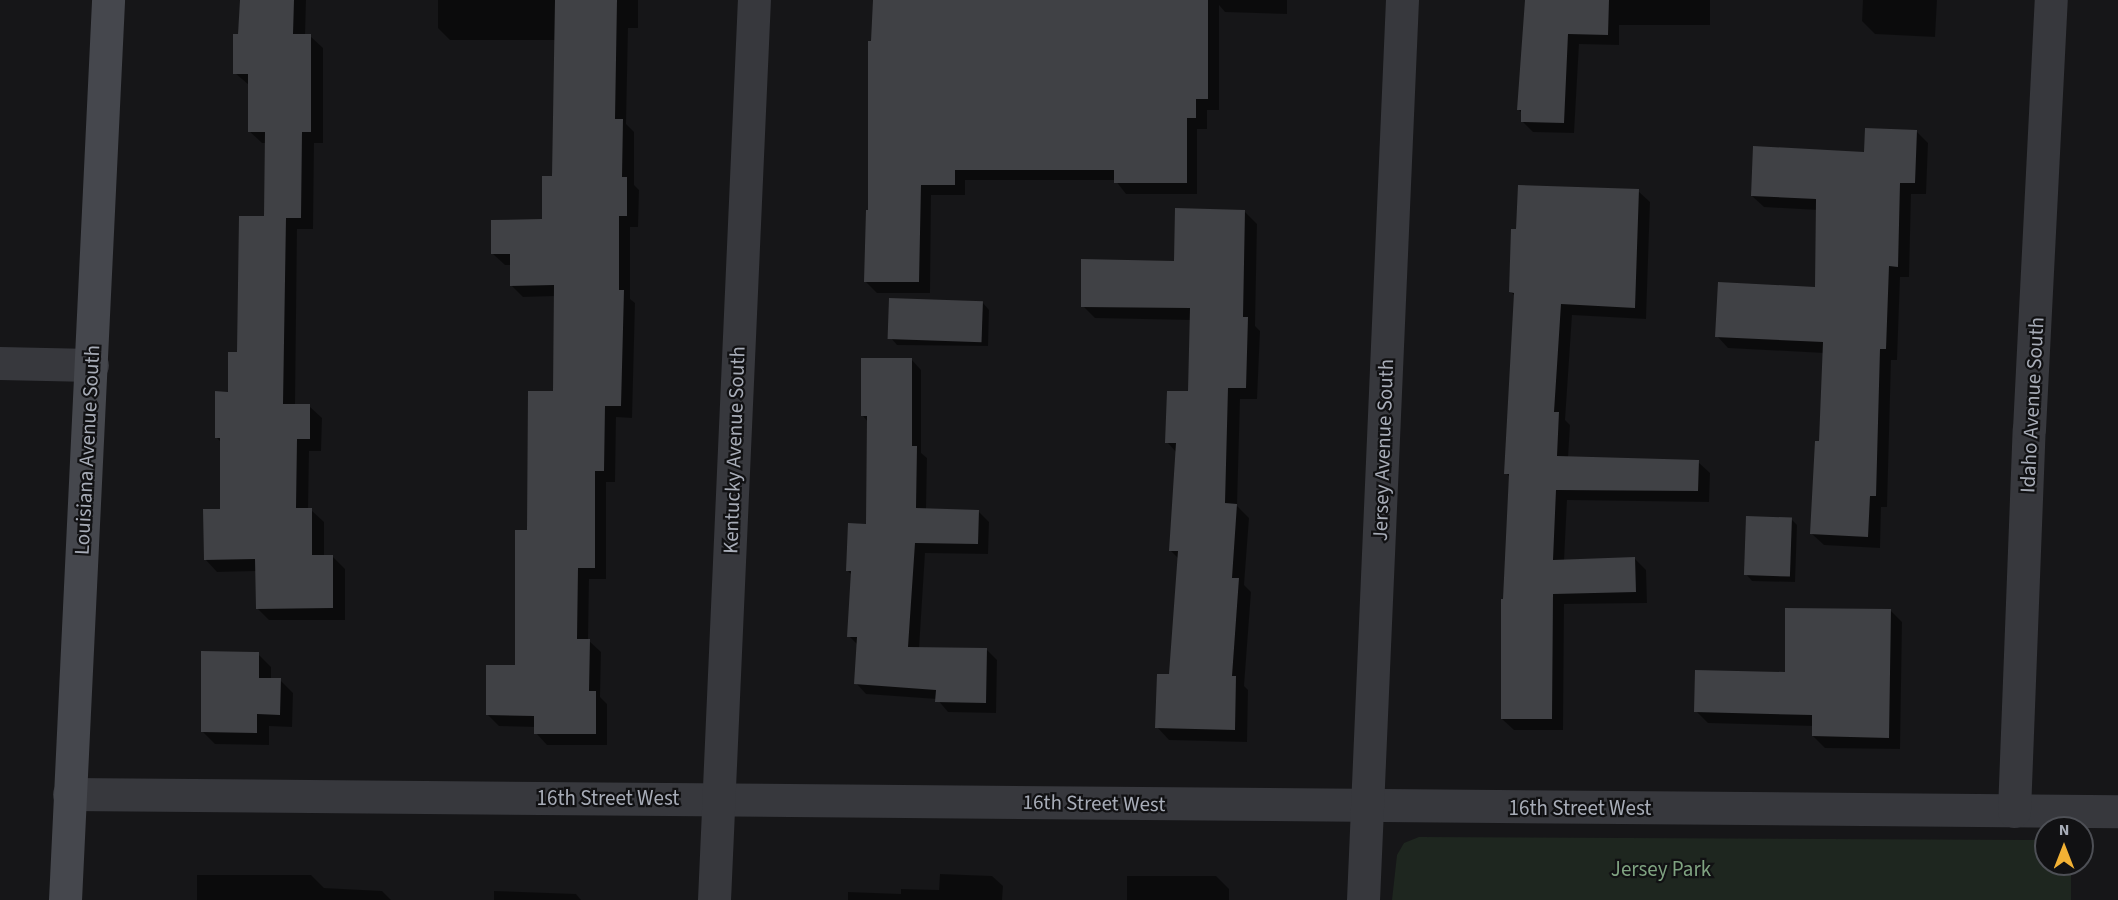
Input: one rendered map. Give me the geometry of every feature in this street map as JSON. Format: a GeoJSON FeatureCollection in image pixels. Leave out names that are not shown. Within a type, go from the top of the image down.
{"type":"FeatureCollection","features":[{"type":"Feature","properties":{"kind":"main road","name":"Louisiana Avenue South"},"geometry":{"type":"LineString","coordinates":[[65,900],[108,0]]}},
{"type":"Feature","properties":{"kind":"street","name":"Kentucky Avenue South"},"geometry":{"type":"LineString","coordinates":[[714,900],[754,0]]}},
{"type":"Feature","properties":{"kind":"street","name":"Jersey Avenue South"},"geometry":{"type":"LineString","coordinates":[[1363,900],[1402,0]]}},
{"type":"Feature","properties":{"kind":"street","name":"Idaho Avenue South"},"geometry":{"type":"LineString","coordinates":[[2014,811],[2029,429],[2051,0]]}},
{"type":"Feature","properties":{"kind":"street"},"geometry":{"type":"LineString","coordinates":[[0,363],[92,365]]}},
{"type":"Feature","properties":{"kind":"street","name":"16th Street West"},"geometry":{"type":"LineString","coordinates":[[69,794],[2118,811]]}},
{"type":"Feature","properties":{"kind":"green space","name":"Jersey Park"},"geometry":{"type":"Polygon","coordinates":[[[1419,837],[2034,840],[2034,876],[2071,876],[2071,900],[1392,900],[1397,855],[1404,843],[1419,837]]]}},
{"type":"Feature","properties":{"kind":"building"},"geometry":{"type":"Polygon","coordinates":[[[240,0],[294,0],[293,34],[311,34],[311,132],[302,132],[301,218],[286,218],[283,404],[310,404],[310,439],[297,439],[296,508],[312,508],[312,555],[333,555],[333,608],[256,609],[255,559],[204,560],[203,509],[220,509],[220,438],[215,438],[215,391],[228,392],[228,352],[237,352],[239,216],[264,216],[265,132],[248,132],[248,74],[233,74],[233,34],[238,34],[240,0]]]}},
{"type":"Feature","properties":{"kind":"building"},"geometry":{"type":"Polygon","coordinates":[[[555,0],[617,0],[615,119],[623,119],[622,177],[627,177],[627,216],[619,216],[619,290],[624,290],[621,406],[605,406],[604,471],[595,471],[595,568],[578,568],[577,639],[590,639],[589,691],[596,691],[596,734],[534,734],[534,716],[486,715],[486,665],[515,665],[515,530],[527,530],[528,391],[553,391],[554,285],[510,286],[510,254],[491,254],[491,220],[542,219],[542,176],[552,176],[555,0]]]}},
{"type":"Feature","properties":{"kind":"building"},"geometry":{"type":"Polygon","coordinates":[[[873,0],[1208,0],[1208,99],[1196,99],[1196,118],[1187,118],[1187,183],[1114,183],[1114,170],[955,170],[955,185],[921,185],[919,282],[864,282],[866,210],[868,210],[868,41],[871,41],[873,0]]]}},
{"type":"Feature","properties":{"kind":"building"},"geometry":{"type":"Polygon","coordinates":[[[1525,0],[1609,0],[1608,35],[1568,34],[1564,123],[1521,122],[1521,110],[1517,110],[1525,0]]]}},
{"type":"Feature","properties":{"kind":"building"},"geometry":{"type":"Polygon","coordinates":[[[1865,128],[1917,130],[1915,183],[1900,183],[1898,267],[1889,266],[1886,349],[1880,349],[1876,496],[1870,496],[1868,537],[1810,534],[1815,441],[1819,441],[1823,342],[1715,337],[1718,282],[1815,287],[1816,199],[1751,196],[1753,146],[1864,152],[1865,128]]]}},
{"type":"Feature","properties":{"kind":"building"},"geometry":{"type":"Polygon","coordinates":[[[1518,185],[1639,189],[1635,308],[1561,304],[1554,412],[1559,412],[1557,456],[1699,460],[1698,491],[1556,490],[1553,560],[1635,557],[1636,592],[1553,594],[1552,719],[1501,719],[1501,599],[1503,599],[1509,474],[1504,474],[1514,293],[1509,292],[1511,229],[1516,229],[1518,185]]]}},
{"type":"Feature","properties":{"kind":"building"},"geometry":{"type":"Polygon","coordinates":[[[1175,208],[1245,210],[1243,317],[1248,317],[1246,388],[1228,388],[1225,503],[1237,504],[1232,578],[1239,578],[1232,676],[1236,676],[1235,730],[1155,728],[1157,674],[1169,674],[1178,551],[1169,551],[1176,443],[1165,443],[1167,391],[1188,391],[1190,308],[1081,307],[1081,259],[1174,261],[1175,208]]]}},
{"type":"Feature","properties":{"kind":"building"},"geometry":{"type":"Polygon","coordinates":[[[889,298],[983,301],[982,342],[888,339],[889,298]]]}},
{"type":"Feature","properties":{"kind":"building"},"geometry":{"type":"Polygon","coordinates":[[[861,358],[912,358],[912,446],[917,446],[916,508],[979,510],[978,544],[915,543],[908,647],[987,648],[986,703],[935,702],[936,690],[854,684],[857,637],[847,637],[851,571],[846,571],[848,523],[866,524],[867,416],[861,416],[861,358]]]}},
{"type":"Feature","properties":{"kind":"building"},"geometry":{"type":"Polygon","coordinates":[[[1746,516],[1792,518],[1790,577],[1744,575],[1746,516]]]}},
{"type":"Feature","properties":{"kind":"building"},"geometry":{"type":"Polygon","coordinates":[[[1785,608],[1891,609],[1889,738],[1812,736],[1812,715],[1694,712],[1695,670],[1785,672],[1785,608]]]}},
{"type":"Feature","properties":{"kind":"building"},"geometry":{"type":"Polygon","coordinates":[[[201,651],[259,652],[259,678],[281,678],[280,715],[257,714],[257,733],[201,732],[201,651]]]}}]}
